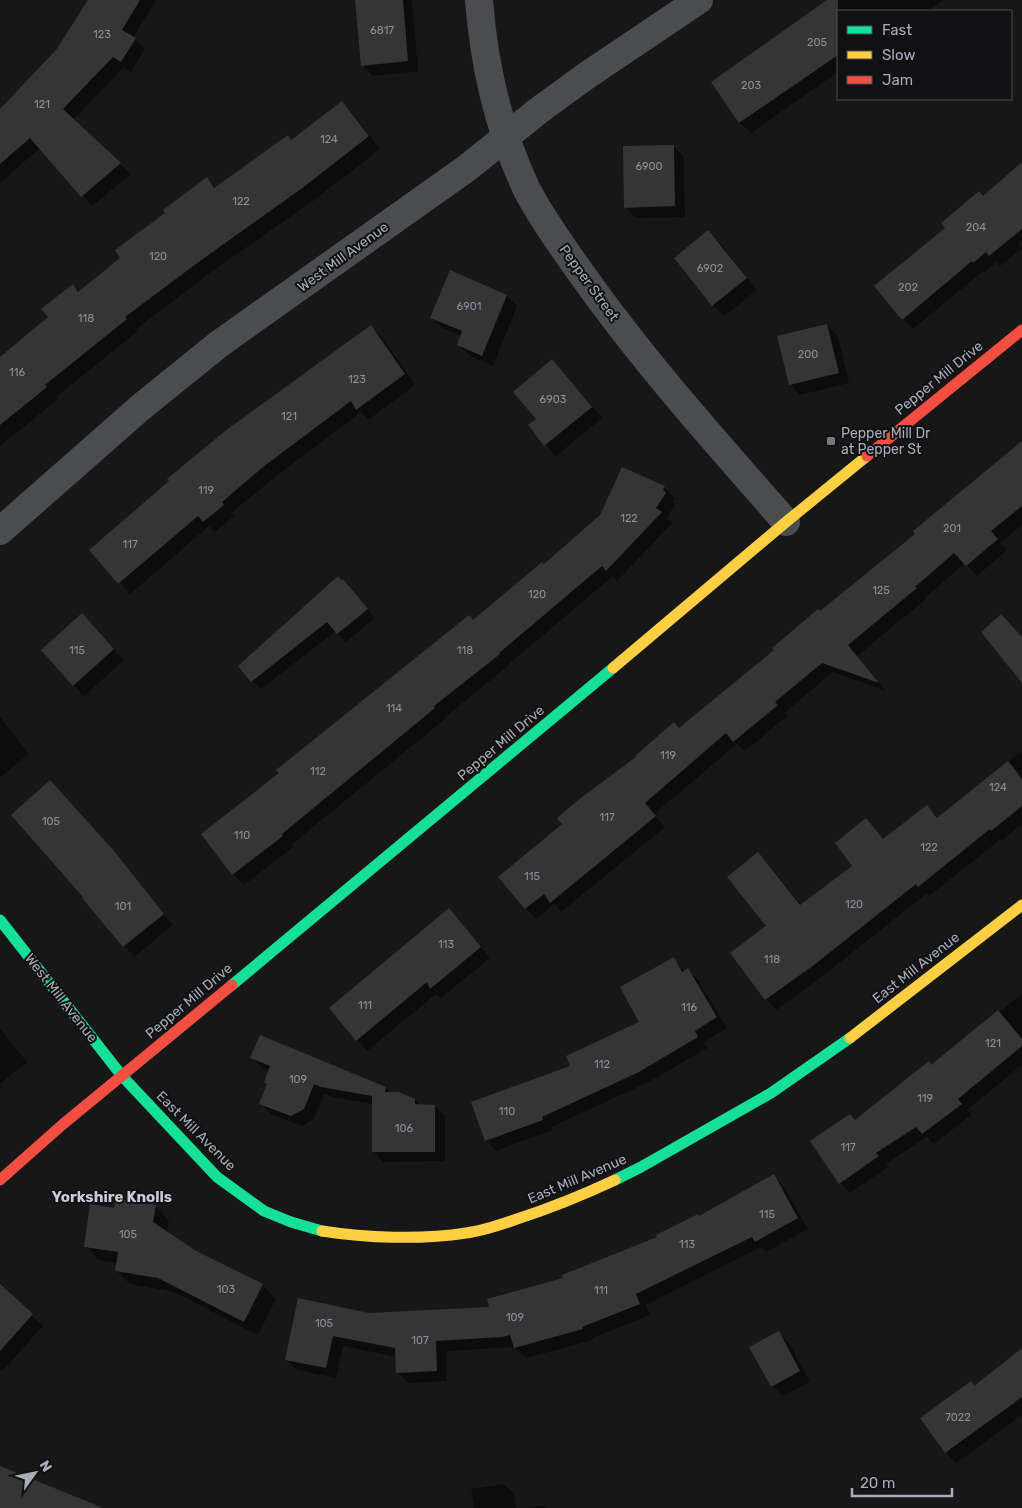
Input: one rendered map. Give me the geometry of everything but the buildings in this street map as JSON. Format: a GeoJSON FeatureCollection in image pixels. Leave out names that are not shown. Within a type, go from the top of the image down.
{"type":"FeatureCollection","features":[{"type":"Feature","properties":{"kind":"street","name":"Pepper Street"},"geometry":{"type":"LineString","coordinates":[[479,0],[488,73],[506,137],[528,192],[596,295],[672,392],[786,522]]}},
{"type":"Feature","properties":{"kind":"street","name":"West Mill Avenue"},"geometry":{"type":"LineString","coordinates":[[0,532],[141,407],[219,344],[467,168],[538,111],[586,76],[699,0]]}},
{"type":"Feature","properties":{"kind":"street","name":"Pepper Mill Drive"},"geometry":{"type":"LineString","coordinates":[[0,1180],[62,1125],[492,770],[786,522],[1022,330]]}},
{"type":"Feature","properties":{"kind":"street","name":"East Mill Avenue"},"geometry":{"type":"LineString","coordinates":[[122,1076],[217,1177],[264,1211],[291,1222],[323,1231],[429,1238],[467,1233],[540,1212],[588,1193],[641,1167],[771,1093],[836,1049],[1022,905]]}},
{"type":"Feature","properties":{"kind":"street","name":"West Mill Avenue"},"geometry":{"type":"LineString","coordinates":[[0,920],[122,1076]]}},
{"type":"Feature","properties":{"kind":"traffic: fast"},"geometry":{"type":"LineString","coordinates":[[232,985],[613,668]]}},
{"type":"Feature","properties":{"kind":"traffic: fast"},"geometry":{"type":"LineString","coordinates":[[0,920],[122,1076],[217,1177],[264,1211],[291,1222],[322,1231]]}},
{"type":"Feature","properties":{"kind":"traffic: fast"},"geometry":{"type":"LineString","coordinates":[[615,1180],[771,1093],[850,1038]]}},
{"type":"Feature","properties":{"kind":"traffic: slow"},"geometry":{"type":"LineString","coordinates":[[613,668],[867,456]]}},
{"type":"Feature","properties":{"kind":"traffic: slow"},"geometry":{"type":"LineString","coordinates":[[850,1038],[1022,905]]}},
{"type":"Feature","properties":{"kind":"traffic: slow"},"geometry":{"type":"LineString","coordinates":[[322,1231],[394,1237],[431,1237],[472,1232],[498,1226],[579,1196],[615,1180]]}},
{"type":"Feature","properties":{"kind":"traffic: jam"},"geometry":{"type":"LineString","coordinates":[[867,456],[1022,330]]}},
{"type":"Feature","properties":{"kind":"traffic: jam"},"geometry":{"type":"LineString","coordinates":[[0,1180],[62,1125],[232,985]]}},
{"type":"Feature","properties":{"kind":"place","name":"Pepper Mill Dr at Pepper St"},"geometry":{"type":"Point","coordinates":[831,441]}},
{"type":"Feature","properties":{"kind":"district","name":"Yorkshire Knolls"},"geometry":{"type":"Point","coordinates":[112,1197]}}]}
